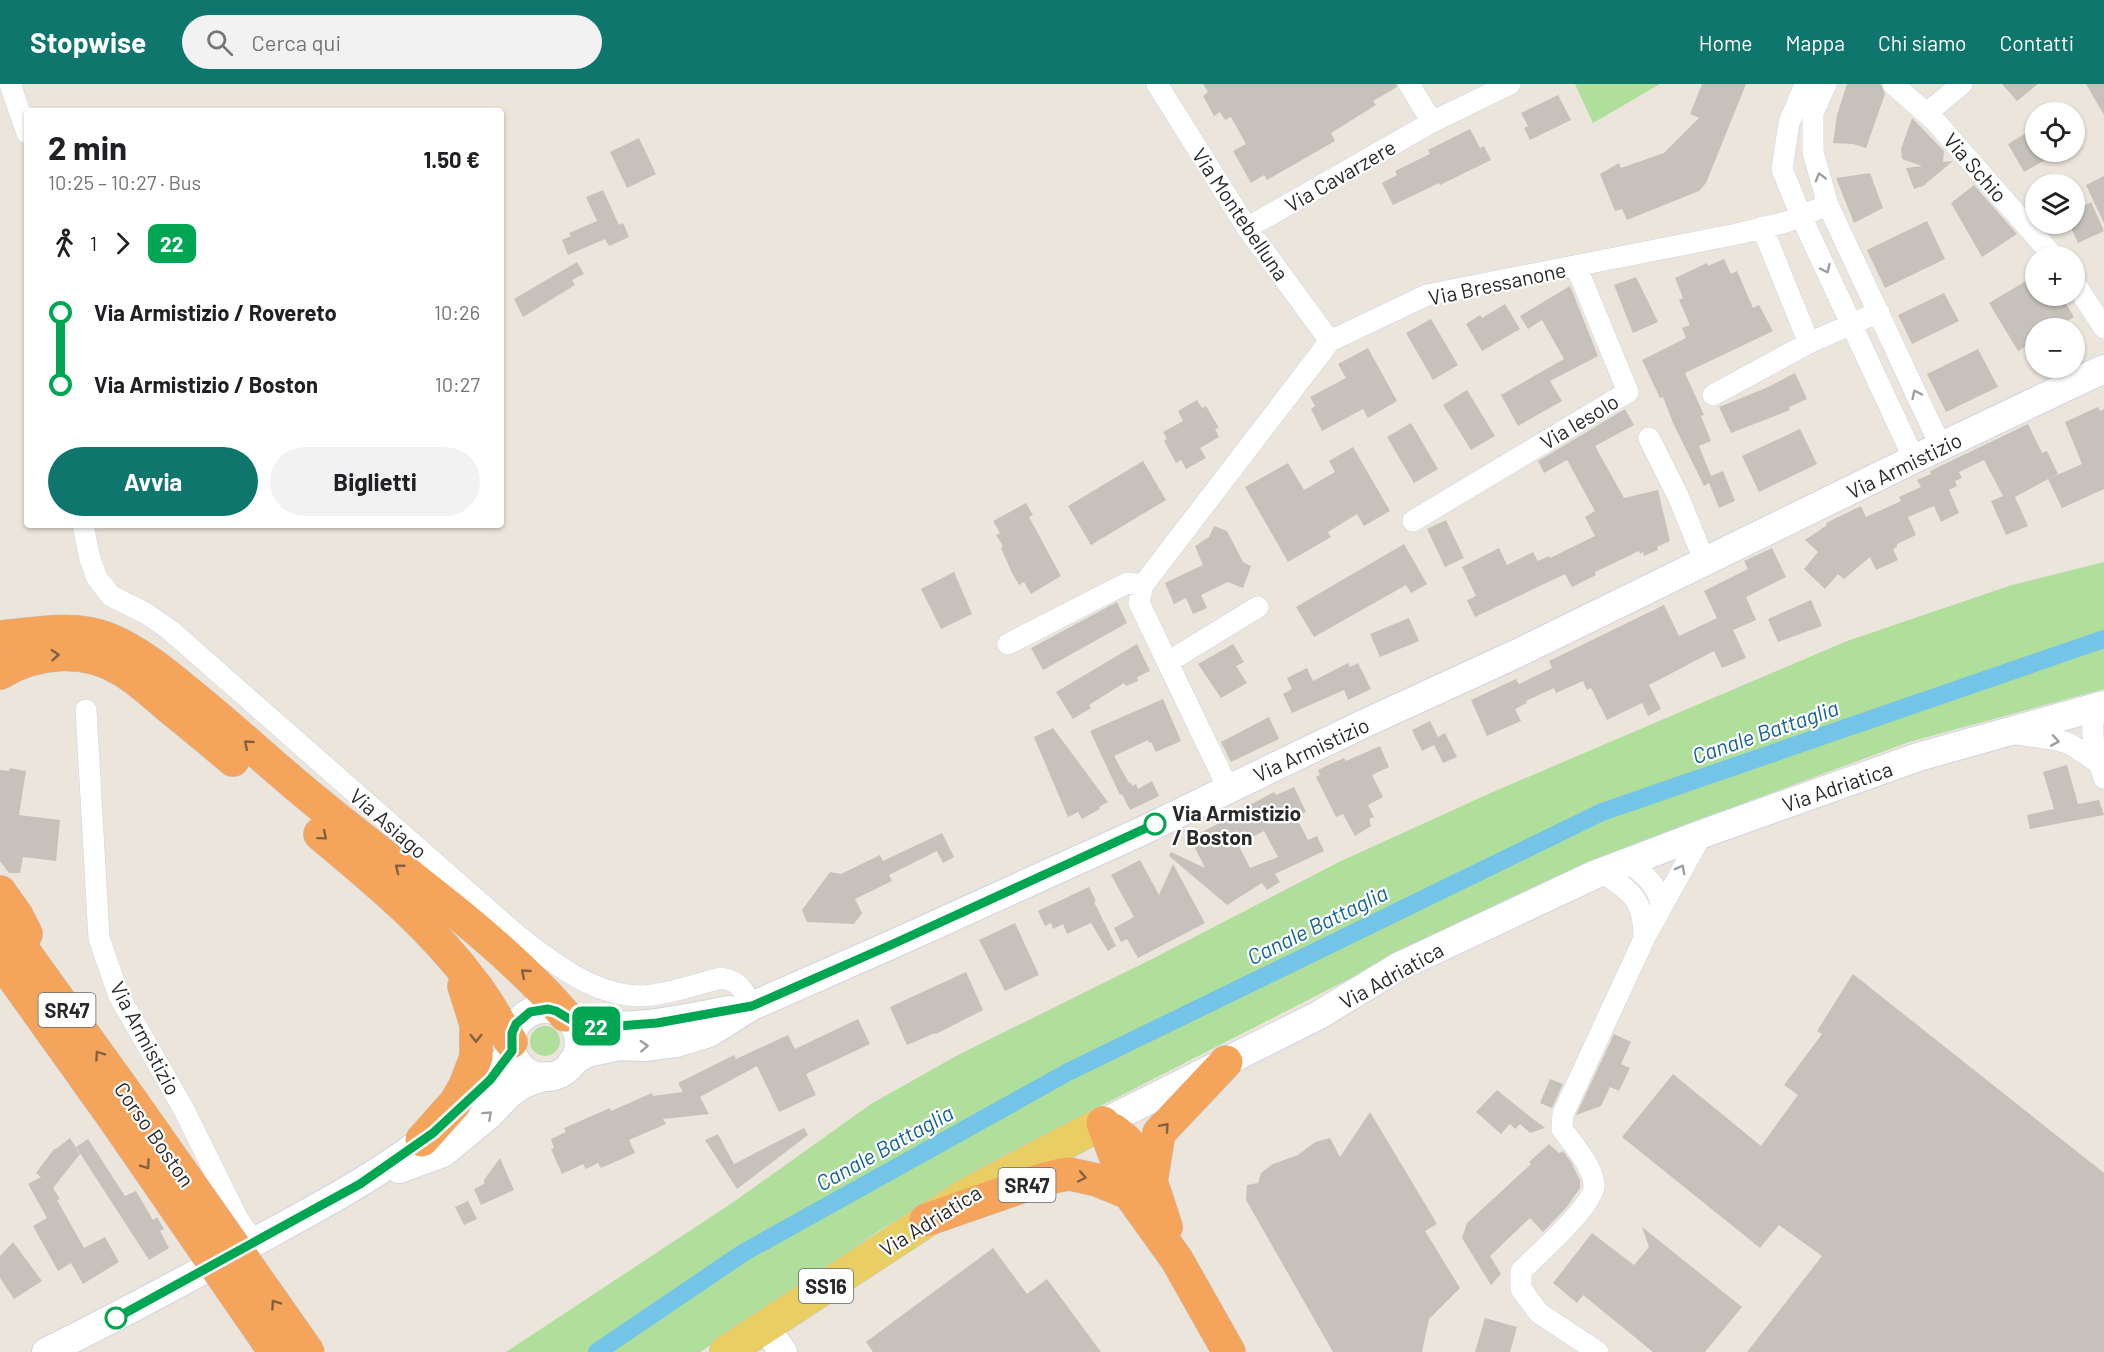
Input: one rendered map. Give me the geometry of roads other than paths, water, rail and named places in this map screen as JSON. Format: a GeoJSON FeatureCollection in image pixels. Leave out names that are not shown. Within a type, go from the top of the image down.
{"type":"FeatureCollection","features":[{"type":"Feature","properties":{"kind":"highway"},"geometry":{"type":"LineString","coordinates":[[0,637],[61,631],[86,632],[107,638],[148,660],[314,801],[453,911],[537,983],[568,1018]]}},
{"type":"Feature","properties":{"kind":"highway"},"geometry":{"type":"LineString","coordinates":[[0,673],[25,661],[58,654],[92,658],[123,670],[388,890],[474,984],[512,1047]]}},
{"type":"Feature","properties":{"kind":"highway"},"geometry":{"type":"LineString","coordinates":[[0,892],[17,916],[56,994]]}},
{"type":"Feature","properties":{"kind":"highway","name":"Corso Boston"},"geometry":{"type":"LineString","coordinates":[[0,918],[56,994],[123,1110],[275,1352]]}},
{"type":"Feature","properties":{"kind":"highway","name":"Corso Boston"},"geometry":{"type":"LineString","coordinates":[[0,959],[123,1110],[308,1352]]}},
{"type":"Feature","properties":{"kind":"highway"},"geometry":{"type":"LineString","coordinates":[[422,1140],[455,1102],[465,1086],[476,1057],[476,1024],[455,962]]}},
{"type":"Feature","properties":{"kind":"highway"},"geometry":{"type":"LineString","coordinates":[[1140,1187],[1159,1133],[1226,1062]]}},
{"type":"Feature","properties":{"kind":"highway"},"geometry":{"type":"LineString","coordinates":[[1103,1123],[1229,1352]]}},
{"type":"Feature","properties":{"kind":"highway","name":"SR47"},"geometry":{"type":"LineString","coordinates":[[926,1220],[1061,1175],[1070,1174],[1140,1187]]}},
{"type":"Feature","properties":{"kind":"main road","name":"Via Adriatica"},"geometry":{"type":"LineString","coordinates":[[726,1352],[774,1339],[926,1220],[969,1193],[1103,1123]]}},
{"type":"Feature","properties":{"kind":"street"},"geometry":{"type":"LineString","coordinates":[[10,84],[24,124]]}},
{"type":"Feature","properties":{"kind":"street","name":"Via Montebelluna"},"geometry":{"type":"LineString","coordinates":[[1157,84],[1247,228],[1330,341]]}},
{"type":"Feature","properties":{"kind":"street"},"geometry":{"type":"LineString","coordinates":[[1409,84],[1432,122]]}},
{"type":"Feature","properties":{"kind":"street","name":"Via Cavarzere"},"geometry":{"type":"LineString","coordinates":[[1247,228],[1432,122],[1510,84]]}},
{"type":"Feature","properties":{"kind":"street"},"geometry":{"type":"LineString","coordinates":[[1808,84],[1804,87],[1789,123],[1782,169],[1914,459]]}},
{"type":"Feature","properties":{"kind":"street"},"geometry":{"type":"LineString","coordinates":[[1826,84],[1813,113],[1813,152],[1828,205],[1941,447]]}},
{"type":"Feature","properties":{"kind":"street","name":"Via Schio"},"geometry":{"type":"LineString","coordinates":[[1893,84],[1927,113],[2044,246]]}},
{"type":"Feature","properties":{"kind":"street"},"geometry":{"type":"LineString","coordinates":[[1927,113],[1962,84]]}},
{"type":"Feature","properties":{"kind":"street","name":"Via Bressanone"},"geometry":{"type":"LineString","coordinates":[[1143,585],[1330,341],[1427,295],[1737,234],[1802,216],[1828,205]]}},
{"type":"Feature","properties":{"kind":"street"},"geometry":{"type":"LineString","coordinates":[[1762,227],[1809,343]]}},
{"type":"Feature","properties":{"kind":"street","name":"Via Iesolo"},"geometry":{"type":"LineString","coordinates":[[1413,521],[1628,392],[1576,266]]}},
{"type":"Feature","properties":{"kind":"street"},"geometry":{"type":"LineString","coordinates":[[2085,299],[2104,328]]}},
{"type":"Feature","properties":{"kind":"street"},"geometry":{"type":"LineString","coordinates":[[1713,395],[1809,343],[1852,326],[1879,312]]}},
{"type":"Feature","properties":{"kind":"street","name":"Via Armistizio"},"geometry":{"type":"LineString","coordinates":[[360,1184],[443,1153],[523,1084],[555,1075],[587,1053],[619,1047],[676,1043],[709,1033],[752,1006],[1140,831],[1518,653],[1914,459],[2104,369]]}},
{"type":"Feature","properties":{"kind":"street"},"geometry":{"type":"LineString","coordinates":[[1649,438],[1678,496],[1705,562]]}},
{"type":"Feature","properties":{"kind":"street","name":"Via Asiago"},"geometry":{"type":"LineString","coordinates":[[84,528],[97,578],[111,596],[147,614],[170,630],[518,936],[544,955],[593,986],[617,994],[642,996],[721,978],[733,980],[742,989],[752,1006]]}},
{"type":"Feature","properties":{"kind":"street"},"geometry":{"type":"LineString","coordinates":[[1008,644],[1127,583],[1143,585],[1139,603],[1228,788]]}},
{"type":"Feature","properties":{"kind":"street"},"geometry":{"type":"LineString","coordinates":[[1168,662],[1258,607]]}},
{"type":"Feature","properties":{"kind":"street","name":"Via Armistizio"},"geometry":{"type":"LineString","coordinates":[[86,710],[99,938],[119,996],[183,1108],[238,1219],[254,1242]]}},
{"type":"Feature","properties":{"kind":"street"},"geometry":{"type":"LineString","coordinates":[[2101,710],[2091,724],[2093,743],[2102,770]]}},
{"type":"Feature","properties":{"kind":"street","name":"Via Adriatica"},"geometry":{"type":"LineString","coordinates":[[1103,1123],[1319,1015],[1398,967],[1615,867],[1897,765],[2005,733],[2101,710]]}},
{"type":"Feature","properties":{"kind":"street"},"geometry":{"type":"LineString","coordinates":[[2005,733],[2058,740],[2075,746],[2102,770]]}},
{"type":"Feature","properties":{"kind":"street"},"geometry":{"type":"LineString","coordinates":[[1598,1352],[1539,1313],[1521,1289],[1521,1271],[1578,1215],[1592,1196],[1594,1184],[1584,1159],[1562,1129],[1561,1121],[1616,996],[1644,939],[1702,834]]}},
{"type":"Feature","properties":{"kind":"street"},"geometry":{"type":"LineString","coordinates":[[1615,867],[1644,874],[1660,896],[1661,907]]}},
{"type":"Feature","properties":{"kind":"street"},"geometry":{"type":"LineString","coordinates":[[1615,867],[1625,887],[1638,903],[1644,918],[1644,939]]}},
{"type":"Feature","properties":{"kind":"street","name":"Via Armistizio"},"geometry":{"type":"LineString","coordinates":[[46,1352],[116,1318],[360,1184],[448,1121],[475,1096],[490,1080],[512,1047],[516,1024],[530,1012],[548,1009],[592,1026],[657,1023],[752,1006]]}},
{"type":"Feature","properties":{"kind":"street"},"geometry":{"type":"LineString","coordinates":[[568,1018],[577,1032],[579,1044],[573,1062]]}},
{"type":"Feature","properties":{"kind":"street"},"geometry":{"type":"LineString","coordinates":[[512,1047],[515,1058],[524,1069],[537,1076],[545,1076]]}},
{"type":"Feature","properties":{"kind":"waterway","name":"Canale Battaglia"},"geometry":{"type":"LineString","coordinates":[[597,1352],[743,1253],[1068,1072],[1602,812],[2104,639]]}},
{"type":"Feature","properties":{"kind":"place","name":"Via Armistizio / Boston"},"geometry":{"type":"Point","coordinates":[1155,824]}}]}
